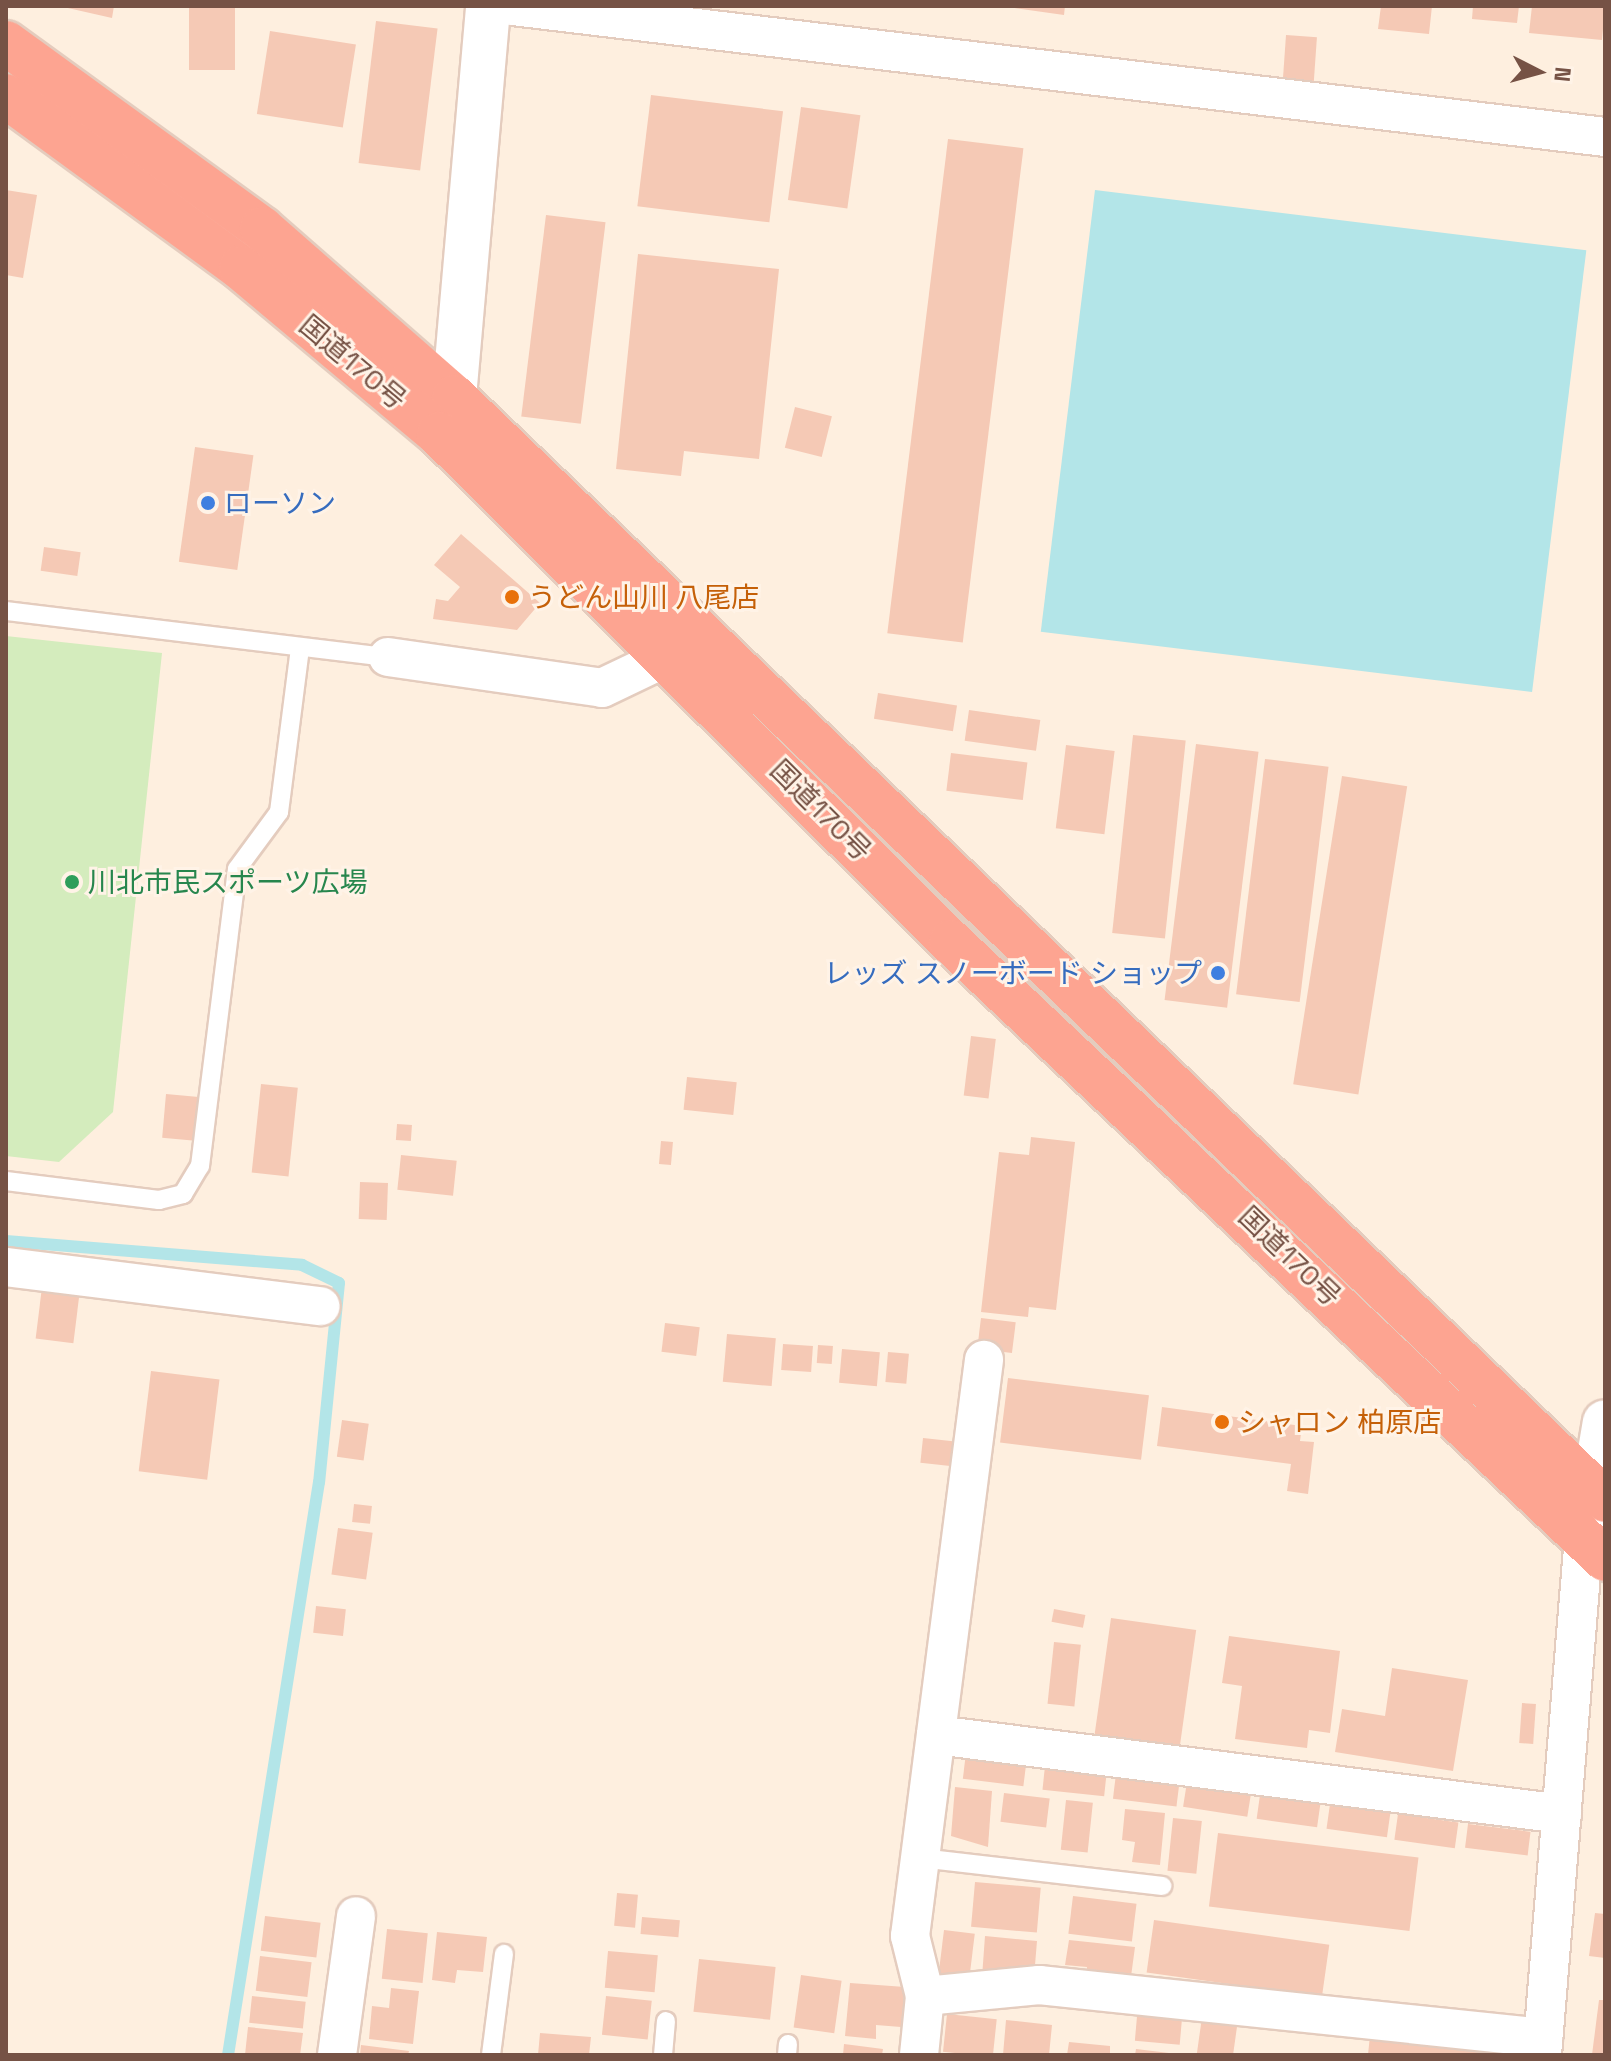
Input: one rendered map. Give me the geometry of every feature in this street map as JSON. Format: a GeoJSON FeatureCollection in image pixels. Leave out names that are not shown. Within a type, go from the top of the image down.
{"type":"FeatureCollection","features":[{"type":"Feature","properties":{"kind":"highway","name":"国道170号"},"geometry":{"type":"LineString","coordinates":[[6,43],[262,229],[446,415],[1598,1521]]}},
{"type":"Feature","properties":{"kind":"highway","name":"国道170号"},"geometry":{"type":"LineString","coordinates":[[6,96],[446,415],[669,656],[951,942],[1598,1521]]}},
{"type":"Feature","properties":{"kind":"street"},"geometry":{"type":"LineString","coordinates":[[446,415],[488,6]]}},
{"type":"Feature","properties":{"kind":"street"},"geometry":{"type":"LineString","coordinates":[[513,6],[1605,137]]}},
{"type":"Feature","properties":{"kind":"street"},"geometry":{"type":"LineString","coordinates":[[388,657],[602,688],[669,656]]}},
{"type":"Feature","properties":{"kind":"street"},"geometry":{"type":"LineString","coordinates":[[6,1267],[321,1306]]}},
{"type":"Feature","properties":{"kind":"street"},"geometry":{"type":"LineString","coordinates":[[919,2055],[925,1996],[910,1936],[984,1360]]}},
{"type":"Feature","properties":{"kind":"street"},"geometry":{"type":"LineString","coordinates":[[925,1996],[1039,1985],[1543,2047],[1562,1814],[1598,1521],[1605,1422]]}},
{"type":"Feature","properties":{"kind":"street"},"geometry":{"type":"LineString","coordinates":[[936,1735],[1562,1814]]}},
{"type":"Feature","properties":{"kind":"street"},"geometry":{"type":"LineString","coordinates":[[337,2055],[356,1916]]}},
{"type":"Feature","properties":{"kind":"lane"},"geometry":{"type":"LineString","coordinates":[[6,611],[388,657]]}},
{"type":"Feature","properties":{"kind":"lane"},"geometry":{"type":"LineString","coordinates":[[6,1181],[159,1200],[183,1194],[200,1166],[237,869],[279,812],[300,647]]}},
{"type":"Feature","properties":{"kind":"lane"},"geometry":{"type":"LineString","coordinates":[[921,1858],[1162,1886]]}},
{"type":"Feature","properties":{"kind":"lane"},"geometry":{"type":"LineString","coordinates":[[491,2055],[504,1954]]}},
{"type":"Feature","properties":{"kind":"lane"},"geometry":{"type":"LineString","coordinates":[[663,2055],[666,2021]]}},
{"type":"Feature","properties":{"kind":"green space","name":"川北市民スポーツ広場"},"geometry":{"type":"Polygon","coordinates":[[[6,636],[162,653],[113,1112],[59,1162],[6,1156],[6,636]]]}},
{"type":"Feature","properties":{"kind":"water"},"geometry":{"type":"Polygon","coordinates":[[[1095,190],[1586,250],[1532,692],[1041,632],[1095,190]]]}},
{"type":"Feature","properties":{"kind":"building"},"geometry":{"type":"Polygon","coordinates":[[[59,6],[114,6],[112,18],[59,6]]]}},
{"type":"Feature","properties":{"kind":"building"},"geometry":{"type":"Polygon","coordinates":[[[189,6],[235,6],[235,70],[189,70],[189,6]]]}},
{"type":"Feature","properties":{"kind":"building"},"geometry":{"type":"Polygon","coordinates":[[[1000,6],[1065,6],[1064,15],[1000,6]]]}},
{"type":"Feature","properties":{"kind":"building"},"geometry":{"type":"Polygon","coordinates":[[[1381,6],[1432,6],[1429,34],[1378,29],[1381,6]]]}},
{"type":"Feature","properties":{"kind":"building"},"geometry":{"type":"Polygon","coordinates":[[[1473,6],[1519,6],[1517,23],[1472,19],[1473,6]]]}},
{"type":"Feature","properties":{"kind":"building"},"geometry":{"type":"Polygon","coordinates":[[[1532,6],[1605,6],[1602,40],[1529,33],[1532,6]]]}},
{"type":"Feature","properties":{"kind":"building"},"geometry":{"type":"Polygon","coordinates":[[[376,21],[438,29],[420,170],[359,163],[376,21]]]}},
{"type":"Feature","properties":{"kind":"building"},"geometry":{"type":"Polygon","coordinates":[[[270,31],[356,45],[343,128],[257,114],[270,31]]]}},
{"type":"Feature","properties":{"kind":"building"},"geometry":{"type":"Polygon","coordinates":[[[1286,35],[1317,37],[1314,81],[1283,79],[1286,35]]]}},
{"type":"Feature","properties":{"kind":"building"},"geometry":{"type":"Polygon","coordinates":[[[651,95],[783,111],[769,222],[637,206],[651,95]]]}},
{"type":"Feature","properties":{"kind":"building"},"geometry":{"type":"Polygon","coordinates":[[[801,107],[860,115],[847,208],[788,200],[801,107]]]}},
{"type":"Feature","properties":{"kind":"building"},"geometry":{"type":"Polygon","coordinates":[[[948,139],[1023,148],[963,643],[887,633],[948,139]]]}},
{"type":"Feature","properties":{"kind":"building"},"geometry":{"type":"Polygon","coordinates":[[[6,190],[37,195],[23,278],[6,275],[6,190]]]}},
{"type":"Feature","properties":{"kind":"building"},"geometry":{"type":"Polygon","coordinates":[[[546,215],[606,222],[581,424],[521,416],[546,215]]]}},
{"type":"Feature","properties":{"kind":"building"},"geometry":{"type":"Polygon","coordinates":[[[638,254],[779,269],[759,459],[684,451],[681,476],[616,469],[638,254]]]}},
{"type":"Feature","properties":{"kind":"building"},"geometry":{"type":"Polygon","coordinates":[[[795,407],[832,416],[822,457],[785,448],[795,407]]]}},
{"type":"Feature","properties":{"kind":"building"},"geometry":{"type":"Polygon","coordinates":[[[195,447],[253,455],[237,570],[179,562],[195,447]]]}},
{"type":"Feature","properties":{"kind":"building"},"geometry":{"type":"Polygon","coordinates":[[[461,534],[540,603],[517,630],[433,619],[436,599],[448,601],[460,587],[434,565],[461,534]]]}},
{"type":"Feature","properties":{"kind":"building"},"geometry":{"type":"Polygon","coordinates":[[[44,547],[81,552],[77,576],[41,571],[44,547]]]}},
{"type":"Feature","properties":{"kind":"building"},"geometry":{"type":"Polygon","coordinates":[[[878,693],[957,706],[953,731],[874,719],[878,693]]]}},
{"type":"Feature","properties":{"kind":"building"},"geometry":{"type":"Polygon","coordinates":[[[969,710],[1040,720],[1036,751],[965,741],[969,710]]]}},
{"type":"Feature","properties":{"kind":"building"},"geometry":{"type":"Polygon","coordinates":[[[1133,735],[1186,741],[1165,938],[1112,933],[1133,735]]]}},
{"type":"Feature","properties":{"kind":"building"},"geometry":{"type":"Polygon","coordinates":[[[1196,744],[1259,752],[1227,1008],[1165,1000],[1196,744]]]}},
{"type":"Feature","properties":{"kind":"building"},"geometry":{"type":"Polygon","coordinates":[[[1066,745],[1115,751],[1104,834],[1056,828],[1066,745]]]}},
{"type":"Feature","properties":{"kind":"building"},"geometry":{"type":"Polygon","coordinates":[[[951,753],[1027,762],[1023,800],[946,791],[951,753]]]}},
{"type":"Feature","properties":{"kind":"building"},"geometry":{"type":"Polygon","coordinates":[[[1265,759],[1329,767],[1300,1002],[1236,994],[1265,759]]]}},
{"type":"Feature","properties":{"kind":"building"},"geometry":{"type":"Polygon","coordinates":[[[1342,776],[1407,786],[1358,1094],[1293,1084],[1342,776]]]}},
{"type":"Feature","properties":{"kind":"building"},"geometry":{"type":"Polygon","coordinates":[[[971,1036],[996,1039],[989,1099],[964,1096],[971,1036]]]}},
{"type":"Feature","properties":{"kind":"building"},"geometry":{"type":"Polygon","coordinates":[[[687,1077],[737,1082],[733,1115],[684,1110],[687,1077]]]}},
{"type":"Feature","properties":{"kind":"building"},"geometry":{"type":"Polygon","coordinates":[[[261,1084],[298,1088],[288,1176],[252,1173],[261,1084]]]}},
{"type":"Feature","properties":{"kind":"building"},"geometry":{"type":"Polygon","coordinates":[[[166,1094],[199,1097],[195,1141],[162,1138],[166,1094]]]}},
{"type":"Feature","properties":{"kind":"building"},"geometry":{"type":"Polygon","coordinates":[[[397,1124],[412,1125],[411,1141],[396,1140],[397,1124]]]}},
{"type":"Feature","properties":{"kind":"building"},"geometry":{"type":"Polygon","coordinates":[[[1031,1137],[1075,1142],[1056,1310],[1029,1307],[1028,1317],[981,1312],[999,1152],[1029,1155],[1031,1137]]]}},
{"type":"Feature","properties":{"kind":"building"},"geometry":{"type":"Polygon","coordinates":[[[661,1141],[673,1142],[671,1165],[659,1164],[661,1141]]]}},
{"type":"Feature","properties":{"kind":"building"},"geometry":{"type":"Polygon","coordinates":[[[401,1155],[457,1161],[453,1196],[397,1190],[401,1155]]]}},
{"type":"Feature","properties":{"kind":"building"},"geometry":{"type":"Polygon","coordinates":[[[360,1182],[388,1183],[387,1220],[359,1219],[360,1182]]]}},
{"type":"Feature","properties":{"kind":"building"},"geometry":{"type":"Polygon","coordinates":[[[42,1287],[80,1292],[73,1343],[36,1339],[42,1287]]]}},
{"type":"Feature","properties":{"kind":"building"},"geometry":{"type":"Polygon","coordinates":[[[981,1318],[1016,1322],[1012,1353],[977,1349],[981,1318]]]}},
{"type":"Feature","properties":{"kind":"building"},"geometry":{"type":"Polygon","coordinates":[[[665,1323],[700,1327],[696,1356],[661,1352],[665,1323]]]}},
{"type":"Feature","properties":{"kind":"building"},"geometry":{"type":"Polygon","coordinates":[[[727,1334],[776,1338],[772,1386],[723,1382],[727,1334]]]}},
{"type":"Feature","properties":{"kind":"building"},"geometry":{"type":"Polygon","coordinates":[[[783,1344],[813,1346],[811,1372],[781,1370],[783,1344]]]}},
{"type":"Feature","properties":{"kind":"building"},"geometry":{"type":"Polygon","coordinates":[[[818,1345],[833,1346],[832,1364],[817,1363],[818,1345]]]}},
{"type":"Feature","properties":{"kind":"building"},"geometry":{"type":"Polygon","coordinates":[[[842,1349],[880,1352],[877,1386],[839,1383],[842,1349]]]}},
{"type":"Feature","properties":{"kind":"building"},"geometry":{"type":"Polygon","coordinates":[[[888,1352],[909,1354],[906,1384],[885,1382],[888,1352]]]}},
{"type":"Feature","properties":{"kind":"building"},"geometry":{"type":"Polygon","coordinates":[[[151,1371],[219,1379],[207,1480],[139,1471],[151,1371]]]}},
{"type":"Feature","properties":{"kind":"building"},"geometry":{"type":"Polygon","coordinates":[[[1008,1378],[1149,1395],[1141,1460],[1000,1443],[1008,1378]]]}},
{"type":"Feature","properties":{"kind":"building"},"geometry":{"type":"Polygon","coordinates":[[[1162,1407],[1302,1426],[1300,1441],[1314,1442],[1308,1494],[1287,1491],[1291,1464],[1157,1446],[1162,1407]]]}},
{"type":"Feature","properties":{"kind":"building"},"geometry":{"type":"Polygon","coordinates":[[[342,1420],[369,1424],[364,1460],[337,1457],[342,1420]]]}},
{"type":"Feature","properties":{"kind":"building"},"geometry":{"type":"Polygon","coordinates":[[[923,1438],[953,1441],[950,1466],[920,1463],[923,1438]]]}},
{"type":"Feature","properties":{"kind":"building"},"geometry":{"type":"Polygon","coordinates":[[[354,1504],[372,1506],[370,1524],[352,1522],[354,1504]]]}},
{"type":"Feature","properties":{"kind":"building"},"geometry":{"type":"Polygon","coordinates":[[[338,1528],[373,1533],[366,1579],[331,1575],[338,1528]]]}},
{"type":"Feature","properties":{"kind":"building"},"geometry":{"type":"Polygon","coordinates":[[[316,1606],[346,1609],[343,1636],[313,1633],[316,1606]]]}},
{"type":"Feature","properties":{"kind":"building"},"geometry":{"type":"Polygon","coordinates":[[[1054,1609],[1085,1615],[1083,1628],[1052,1622],[1054,1609]]]}},
{"type":"Feature","properties":{"kind":"building"},"geometry":{"type":"Polygon","coordinates":[[[1111,1618],[1196,1630],[1180,1747],[1095,1735],[1111,1618]]]}},
{"type":"Feature","properties":{"kind":"building"},"geometry":{"type":"Polygon","coordinates":[[[1229,1636],[1340,1651],[1330,1733],[1309,1730],[1307,1748],[1235,1739],[1242,1686],[1222,1683],[1229,1636]]]}},
{"type":"Feature","properties":{"kind":"building"},"geometry":{"type":"Polygon","coordinates":[[[1054,1642],[1081,1645],[1074,1706],[1048,1704],[1054,1642]]]}},
{"type":"Feature","properties":{"kind":"building"},"geometry":{"type":"Polygon","coordinates":[[[1392,1668],[1468,1680],[1453,1771],[1335,1752],[1342,1709],[1385,1716],[1392,1668]]]}},
{"type":"Feature","properties":{"kind":"building"},"geometry":{"type":"Polygon","coordinates":[[[1522,1703],[1536,1704],[1533,1744],[1519,1743],[1522,1703]]]}},
{"type":"Feature","properties":{"kind":"building"},"geometry":{"type":"Polygon","coordinates":[[[966,1753],[1027,1760],[1023,1786],[963,1779],[966,1753]]]}},
{"type":"Feature","properties":{"kind":"building"},"geometry":{"type":"Polygon","coordinates":[[[1045,1766],[1107,1772],[1104,1796],[1042,1790],[1045,1766]]]}},
{"type":"Feature","properties":{"kind":"building"},"geometry":{"type":"Polygon","coordinates":[[[1116,1774],[1180,1782],[1176,1807],[1113,1799],[1116,1774]]]}},
{"type":"Feature","properties":{"kind":"building"},"geometry":{"type":"Polygon","coordinates":[[[1187,1782],[1251,1792],[1247,1817],[1183,1807],[1187,1782]]]}},
{"type":"Feature","properties":{"kind":"building"},"geometry":{"type":"Polygon","coordinates":[[[955,1787],[992,1791],[988,1847],[951,1836],[955,1787]]]}},
{"type":"Feature","properties":{"kind":"building"},"geometry":{"type":"Polygon","coordinates":[[[1004,1793],[1050,1799],[1046,1827],[1000,1822],[1004,1793]]]}},
{"type":"Feature","properties":{"kind":"building"},"geometry":{"type":"Polygon","coordinates":[[[1260,1795],[1320,1803],[1317,1827],[1257,1819],[1260,1795]]]}},
{"type":"Feature","properties":{"kind":"building"},"geometry":{"type":"Polygon","coordinates":[[[1066,1800],[1093,1803],[1088,1853],[1061,1850],[1066,1800]]]}},
{"type":"Feature","properties":{"kind":"building"},"geometry":{"type":"Polygon","coordinates":[[[1330,1804],[1390,1812],[1387,1837],[1327,1829],[1330,1804]]]}},
{"type":"Feature","properties":{"kind":"building"},"geometry":{"type":"Polygon","coordinates":[[[1125,1809],[1165,1813],[1160,1865],[1132,1862],[1135,1842],[1122,1840],[1125,1809]]]}},
{"type":"Feature","properties":{"kind":"building"},"geometry":{"type":"Polygon","coordinates":[[[1398,1814],[1458,1822],[1455,1848],[1394,1840],[1398,1814]]]}},
{"type":"Feature","properties":{"kind":"building"},"geometry":{"type":"Polygon","coordinates":[[[1173,1818],[1202,1821],[1196,1874],[1167,1871],[1173,1818]]]}},
{"type":"Feature","properties":{"kind":"building"},"geometry":{"type":"Polygon","coordinates":[[[1468,1824],[1531,1832],[1528,1855],[1465,1848],[1468,1824]]]}},
{"type":"Feature","properties":{"kind":"building"},"geometry":{"type":"Polygon","coordinates":[[[1218,1833],[1418,1858],[1409,1931],[1209,1906],[1218,1833]]]}},
{"type":"Feature","properties":{"kind":"building"},"geometry":{"type":"Polygon","coordinates":[[[975,1882],[1041,1888],[1037,1933],[971,1927],[975,1882]]]}},
{"type":"Feature","properties":{"kind":"building"},"geometry":{"type":"Polygon","coordinates":[[[617,1893],[638,1895],[635,1928],[614,1926],[617,1893]]]}},
{"type":"Feature","properties":{"kind":"building"},"geometry":{"type":"Polygon","coordinates":[[[1073,1896],[1137,1904],[1132,1942],[1068,1934],[1073,1896]]]}},
{"type":"Feature","properties":{"kind":"building"},"geometry":{"type":"Polygon","coordinates":[[[1595,1913],[1605,1914],[1605,1958],[1589,1956],[1595,1913]]]}},
{"type":"Feature","properties":{"kind":"building"},"geometry":{"type":"Polygon","coordinates":[[[265,1916],[321,1923],[316,1958],[261,1951],[265,1916]]]}},
{"type":"Feature","properties":{"kind":"building"},"geometry":{"type":"Polygon","coordinates":[[[642,1917],[680,1920],[678,1937],[641,1934],[642,1917]]]}},
{"type":"Feature","properties":{"kind":"building"},"geometry":{"type":"Polygon","coordinates":[[[1154,1920],[1329,1945],[1322,1997],[1147,1972],[1154,1920]]]}},
{"type":"Feature","properties":{"kind":"building"},"geometry":{"type":"Polygon","coordinates":[[[387,1929],[428,1933],[423,1983],[382,1979],[387,1929]]]}},
{"type":"Feature","properties":{"kind":"building"},"geometry":{"type":"Polygon","coordinates":[[[944,1930],[975,1934],[969,1977],[939,1974],[944,1930]]]}},
{"type":"Feature","properties":{"kind":"building"},"geometry":{"type":"Polygon","coordinates":[[[437,1932],[487,1937],[483,1972],[457,1970],[455,1983],[432,1980],[437,1932]]]}},
{"type":"Feature","properties":{"kind":"building"},"geometry":{"type":"Polygon","coordinates":[[[985,1936],[1037,1941],[1035,1965],[1019,1980],[982,1977],[985,1936]]]}},
{"type":"Feature","properties":{"kind":"building"},"geometry":{"type":"Polygon","coordinates":[[[1069,1940],[1135,1947],[1130,1984],[1086,1978],[1087,1967],[1065,1965],[1069,1940]]]}},
{"type":"Feature","properties":{"kind":"building"},"geometry":{"type":"Polygon","coordinates":[[[608,1951],[658,1955],[655,1992],[605,1988],[608,1951]]]}},
{"type":"Feature","properties":{"kind":"building"},"geometry":{"type":"Polygon","coordinates":[[[260,1956],[312,1962],[307,1997],[256,1991],[260,1956]]]}},
{"type":"Feature","properties":{"kind":"building"},"geometry":{"type":"Polygon","coordinates":[[[699,1959],[776,1967],[770,2020],[693,2012],[699,1959]]]}},
{"type":"Feature","properties":{"kind":"building"},"geometry":{"type":"Polygon","coordinates":[[[801,1975],[842,1981],[834,2033],[794,2027],[801,1975]]]}},
{"type":"Feature","properties":{"kind":"building"},"geometry":{"type":"Polygon","coordinates":[[[850,1983],[905,1987],[901,2027],[876,2025],[876,2039],[845,2036],[850,1983]]]}},
{"type":"Feature","properties":{"kind":"building"},"geometry":{"type":"Polygon","coordinates":[[[391,1988],[419,1991],[413,2044],[369,2039],[372,2006],[389,2008],[391,1988]]]}},
{"type":"Feature","properties":{"kind":"building"},"geometry":{"type":"Polygon","coordinates":[[[252,1996],[306,2002],[303,2028],[249,2023],[252,1996]]]}},
{"type":"Feature","properties":{"kind":"building"},"geometry":{"type":"Polygon","coordinates":[[[606,1996],[652,2001],[648,2040],[602,2035],[606,1996]]]}},
{"type":"Feature","properties":{"kind":"building"},"geometry":{"type":"Polygon","coordinates":[[[1599,2000],[1605,2000],[1605,2055],[1592,2055],[1599,2000]]]}},
{"type":"Feature","properties":{"kind":"building"},"geometry":{"type":"Polygon","coordinates":[[[1138,2005],[1183,2009],[1180,2045],[1135,2041],[1138,2005]]]}},
{"type":"Feature","properties":{"kind":"building"},"geometry":{"type":"Polygon","coordinates":[[[1203,2010],[1239,2015],[1233,2055],[1197,2055],[1203,2010]]]}},
{"type":"Feature","properties":{"kind":"building"},"geometry":{"type":"Polygon","coordinates":[[[947,2014],[997,2019],[993,2055],[943,2052],[947,2014]]]}},
{"type":"Feature","properties":{"kind":"building"},"geometry":{"type":"Polygon","coordinates":[[[1006,2020],[1052,2025],[1049,2055],[1003,2055],[1006,2020]]]}},
{"type":"Feature","properties":{"kind":"building"},"geometry":{"type":"Polygon","coordinates":[[[248,2027],[303,2033],[300,2055],[245,2055],[248,2027]]]}},
{"type":"Feature","properties":{"kind":"building"},"geometry":{"type":"Polygon","coordinates":[[[540,2033],[591,2037],[589,2055],[538,2055],[540,2033]]]}},
{"type":"Feature","properties":{"kind":"building"},"geometry":{"type":"Polygon","coordinates":[[[1370,2035],[1506,2048],[1505,2055],[1368,2055],[1370,2035]]]}},
{"type":"Feature","properties":{"kind":"building"},"geometry":{"type":"Polygon","coordinates":[[[1069,2042],[1110,2046],[1110,2055],[1067,2055],[1069,2042]]]}},
{"type":"Feature","properties":{"kind":"building"},"geometry":{"type":"Polygon","coordinates":[[[844,2044],[883,2049],[882,2055],[843,2055],[844,2044]]]}},
{"type":"Feature","properties":{"kind":"building"},"geometry":{"type":"Polygon","coordinates":[[[361,2045],[409,2051],[408,2055],[360,2055],[361,2045]]]}},
{"type":"Feature","properties":{"kind":"building"},"geometry":{"type":"Polygon","coordinates":[[[1136,2049],[1169,2053],[1169,2055],[1135,2055],[1136,2049]]]}},
{"type":"Feature","properties":{"kind":"waterway"},"geometry":{"type":"LineString","coordinates":[[6,1241],[302,1265],[339,1283],[319,1482],[228,2055]]}},
{"type":"Feature","properties":{"kind":"place","name":"ローソン"},"geometry":{"type":"Point","coordinates":[208,503]}},
{"type":"Feature","properties":{"kind":"place","name":"うどん山川 八尾店"},"geometry":{"type":"Point","coordinates":[512,597]}},
{"type":"Feature","properties":{"kind":"place","name":"川北市民スポーツ広場"},"geometry":{"type":"Point","coordinates":[72,882]}},
{"type":"Feature","properties":{"kind":"place","name":"レッズ スノーボード ショップ"},"geometry":{"type":"Point","coordinates":[1218,973]}},
{"type":"Feature","properties":{"kind":"place","name":"シャロン 柏原店"},"geometry":{"type":"Point","coordinates":[1222,1422]}}]}
